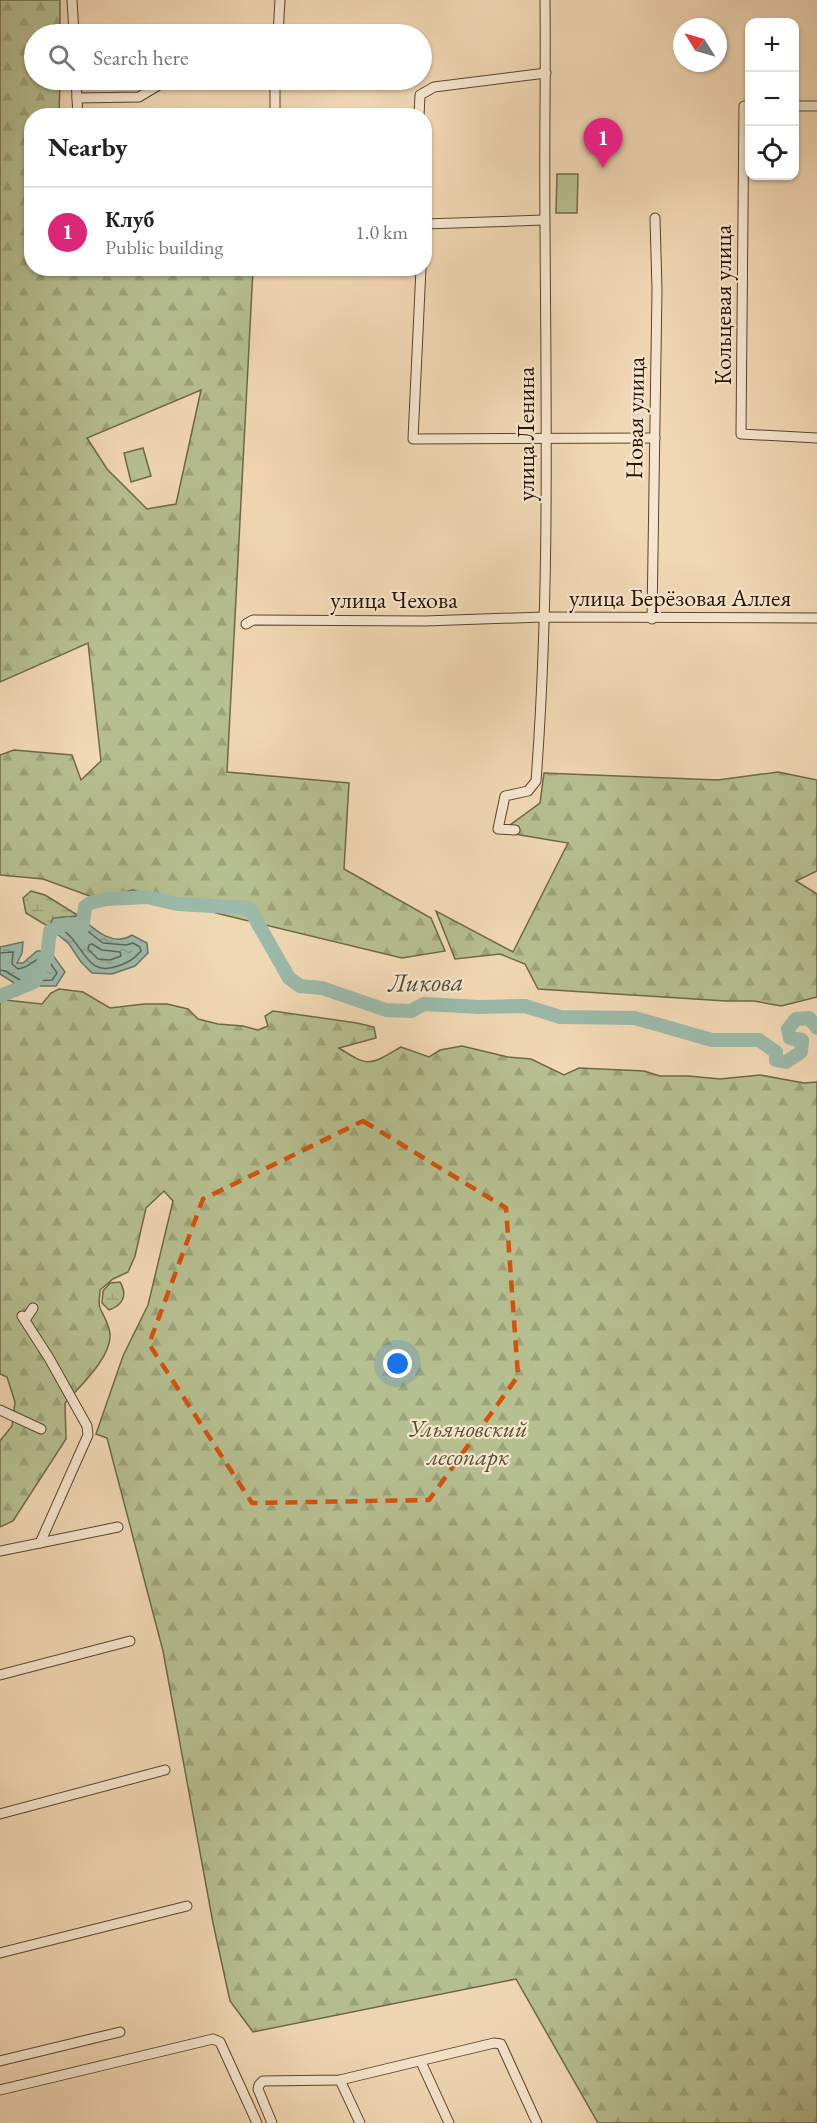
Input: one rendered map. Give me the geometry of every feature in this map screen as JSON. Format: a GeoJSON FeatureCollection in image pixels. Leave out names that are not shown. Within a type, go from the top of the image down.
{"type":"FeatureCollection","features":[{"type":"Feature","properties":{"kind":"street"},"geometry":{"type":"LineString","coordinates":[[72,0],[73,24]]}},
{"type":"Feature","properties":{"kind":"street"},"geometry":{"type":"LineString","coordinates":[[279,24],[280,0]]}},
{"type":"Feature","properties":{"kind":"street","name":"улица Ленина"},"geometry":{"type":"LineString","coordinates":[[515,830],[498,829],[504,796],[528,791],[536,781],[542,699],[547,438],[544,220],[545,0]]}},
{"type":"Feature","properties":{"kind":"street"},"geometry":{"type":"LineString","coordinates":[[432,88],[546,73]]}},
{"type":"Feature","properties":{"kind":"street"},"geometry":{"type":"LineString","coordinates":[[77,90],[78,108]]}},
{"type":"Feature","properties":{"kind":"street"},"geometry":{"type":"LineString","coordinates":[[77,98],[139,97],[151,90]]}},
{"type":"Feature","properties":{"kind":"street"},"geometry":{"type":"LineString","coordinates":[[275,90],[275,108]]}},
{"type":"Feature","properties":{"kind":"street"},"geometry":{"type":"LineString","coordinates":[[419,108],[420,95],[429,90]]}},
{"type":"Feature","properties":{"kind":"street","name":"Кольцевая улица"},"geometry":{"type":"LineString","coordinates":[[745,106],[741,434],[817,438]]}},
{"type":"Feature","properties":{"kind":"street"},"geometry":{"type":"LineString","coordinates":[[799,106],[817,106]]}},
{"type":"Feature","properties":{"kind":"street","name":"Новая улица"},"geometry":{"type":"LineString","coordinates":[[652,619],[657,289],[655,218]]}},
{"type":"Feature","properties":{"kind":"street"},"geometry":{"type":"LineString","coordinates":[[432,224],[544,220]]}},
{"type":"Feature","properties":{"kind":"street"},"geometry":{"type":"LineString","coordinates":[[420,276],[413,439],[655,438]]}},
{"type":"Feature","properties":{"kind":"street","name":"улица Берёзовая Аллея"},"geometry":{"type":"LineString","coordinates":[[543,617],[817,618]]}},
{"type":"Feature","properties":{"kind":"street","name":"улица Чехова"},"geometry":{"type":"LineString","coordinates":[[246,624],[253,620],[425,621],[543,617]]}},
{"type":"Feature","properties":{"kind":"street"},"geometry":{"type":"LineString","coordinates":[[33,1308],[23,1318],[49,1358],[87,1426],[88,1435],[40,1543]]}},
{"type":"Feature","properties":{"kind":"street"},"geometry":{"type":"LineString","coordinates":[[0,1410],[41,1429]]}},
{"type":"Feature","properties":{"kind":"street"},"geometry":{"type":"LineString","coordinates":[[0,1551],[118,1527]]}},
{"type":"Feature","properties":{"kind":"street"},"geometry":{"type":"LineString","coordinates":[[0,1675],[130,1641]]}},
{"type":"Feature","properties":{"kind":"street"},"geometry":{"type":"LineString","coordinates":[[0,1814],[165,1770]]}},
{"type":"Feature","properties":{"kind":"street"},"geometry":{"type":"LineString","coordinates":[[0,1953],[187,1906]]}},
{"type":"Feature","properties":{"kind":"street"},"geometry":{"type":"LineString","coordinates":[[0,2061],[120,2032]]}},
{"type":"Feature","properties":{"kind":"street"},"geometry":{"type":"LineString","coordinates":[[0,2090],[213,2039],[220,2042],[257,2123]]}},
{"type":"Feature","properties":{"kind":"street"},"geometry":{"type":"LineString","coordinates":[[272,2123],[260,2096],[258,2089],[260,2082],[340,2080],[494,2043],[501,2044],[537,2123]]}},
{"type":"Feature","properties":{"kind":"street"},"geometry":{"type":"LineString","coordinates":[[421,2062],[449,2123]]}},
{"type":"Feature","properties":{"kind":"street"},"geometry":{"type":"LineString","coordinates":[[340,2080],[360,2123]]}},
{"type":"Feature","properties":{"kind":"highlighted area"},"geometry":{"type":"Polygon","coordinates":[[[363,1121],[506,1208],[518,1376],[429,1500],[252,1503],[149,1344],[203,1199],[363,1121]]]}},
{"type":"Feature","properties":{"kind":"green space"},"geometry":{"type":"Polygon","coordinates":[[[0,0],[60,0],[60,24],[24,24],[24,90],[60,90],[59,108],[24,108],[24,276],[253,276],[227,772],[349,783],[344,869],[431,918],[445,951],[402,958],[220,914],[133,890],[95,898],[43,879],[0,875],[0,755],[14,750],[72,755],[81,780],[101,761],[88,643],[0,682],[0,0]],[[201,390],[87,438],[107,469],[147,509],[176,504],[201,390]]]}},
{"type":"Feature","properties":{"kind":"green space"},"geometry":{"type":"Polygon","coordinates":[[[557,174],[578,174],[577,213],[556,213],[557,174]]]}},
{"type":"Feature","properties":{"kind":"green space"},"geometry":{"type":"Polygon","coordinates":[[[143,448],[151,476],[131,482],[124,453],[143,448]]]}},
{"type":"Feature","properties":{"kind":"green space"},"geometry":{"type":"Polygon","coordinates":[[[778,772],[817,780],[817,871],[796,881],[817,894],[817,997],[781,1006],[754,1001],[538,989],[525,964],[500,954],[455,959],[436,911],[513,952],[568,843],[508,833],[510,825],[540,803],[544,773],[718,780],[778,772]]]}},
{"type":"Feature","properties":{"kind":"green space"},"geometry":{"type":"Polygon","coordinates":[[[31,891],[45,895],[79,916],[54,918],[49,927],[26,913],[23,898],[31,891]]]}},
{"type":"Feature","properties":{"kind":"green space","name":"Ульяновский лесопарк"},"geometry":{"type":"Polygon","coordinates":[[[59,989],[83,992],[110,1008],[167,1004],[188,1009],[198,1019],[258,1030],[268,1026],[265,1016],[273,1011],[357,1023],[374,1027],[376,1038],[339,1048],[357,1059],[370,1062],[383,1058],[401,1047],[429,1057],[440,1050],[462,1046],[508,1057],[531,1059],[564,1075],[579,1068],[644,1071],[660,1076],[720,1079],[760,1075],[804,1083],[817,1082],[817,2123],[598,2123],[516,1979],[253,2032],[230,2001],[213,1923],[163,1651],[107,1438],[96,1434],[123,1356],[148,1305],[173,1201],[164,1191],[146,1208],[135,1256],[128,1272],[113,1279],[100,1290],[99,1306],[109,1327],[109,1343],[94,1371],[65,1403],[66,1439],[13,1521],[0,1527],[0,1441],[12,1426],[15,1402],[7,1377],[0,1374],[0,1003],[5,1000],[42,1004],[51,993],[59,989]]]}},
{"type":"Feature","properties":{"kind":"green space"},"geometry":{"type":"Polygon","coordinates":[[[120,1282],[124,1291],[123,1299],[109,1310],[102,1303],[103,1291],[110,1283],[120,1282]]]}},
{"type":"Feature","properties":{"kind":"water"},"geometry":{"type":"Polygon","coordinates":[[[79,916],[97,931],[110,938],[125,938],[132,935],[147,943],[148,953],[135,966],[112,974],[92,973],[69,944],[49,927],[53,918],[79,916]]]}},
{"type":"Feature","properties":{"kind":"water"},"geometry":{"type":"Polygon","coordinates":[[[23,942],[22,953],[17,963],[23,963],[37,951],[50,951],[65,972],[56,986],[35,986],[25,990],[0,974],[0,947],[23,942]]]}},
{"type":"Feature","properties":{"kind":"waterway","name":"Ликова"},"geometry":{"type":"LineString","coordinates":[[0,996],[34,982],[47,956],[50,931],[67,924],[82,929],[85,907],[90,903],[107,899],[147,897],[177,904],[249,908],[289,978],[300,986],[322,988],[386,1010],[411,1011],[424,1004],[479,1007],[525,1006],[560,1017],[635,1018],[712,1040],[759,1040],[776,1052],[776,1060],[786,1062],[801,1052],[802,1040],[790,1038],[788,1029],[796,1019],[809,1018],[817,1028]]}},
{"type":"Feature","properties":{"kind":"place","name":"Клуб"},"geometry":{"type":"Point","coordinates":[603,168]}}]}
